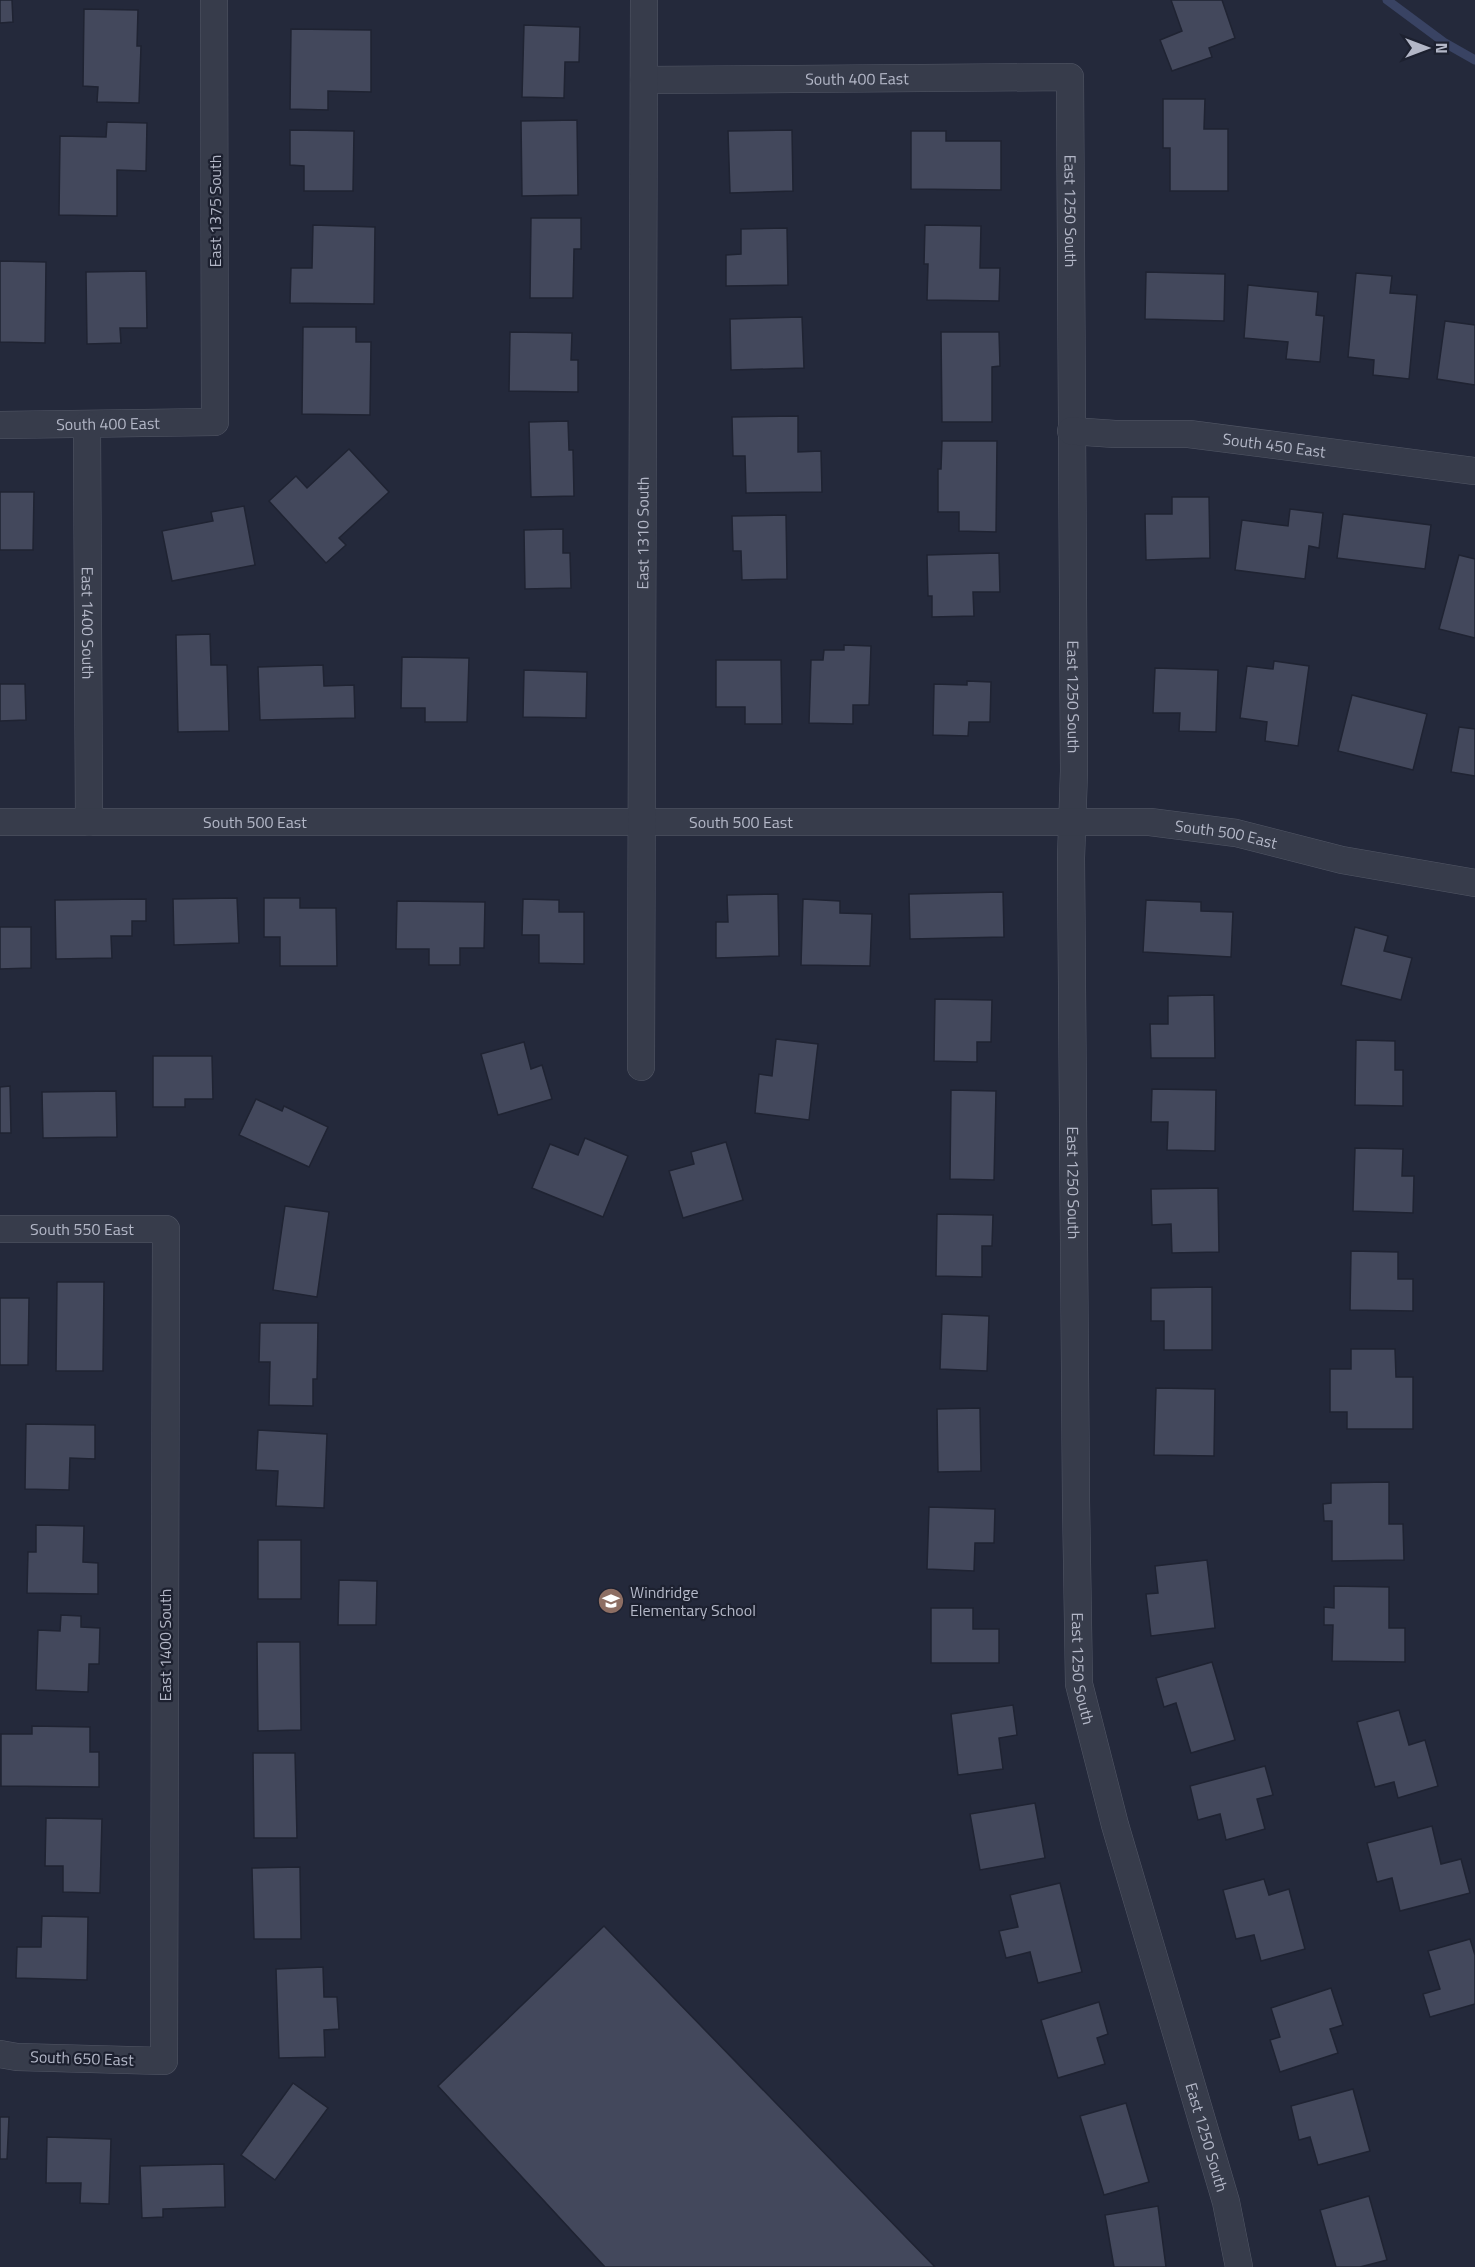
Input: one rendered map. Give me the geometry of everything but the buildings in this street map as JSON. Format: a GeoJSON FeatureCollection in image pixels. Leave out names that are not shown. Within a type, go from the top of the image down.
{"type":"FeatureCollection","features":[{"type":"Feature","properties":{"kind":"street","name":"East 1375 South"},"geometry":{"type":"LineString","coordinates":[[214,0],[215,422]]}},
{"type":"Feature","properties":{"kind":"street","name":"East 1310 South"},"geometry":{"type":"LineString","coordinates":[[641,1067],[644,0]]}},
{"type":"Feature","properties":{"kind":"street","name":"South 400 East"},"geometry":{"type":"LineString","coordinates":[[644,80],[1070,77]]}},
{"type":"Feature","properties":{"kind":"street","name":"East 1250 South"},"geometry":{"type":"LineString","coordinates":[[1070,77],[1074,771],[1071,858],[1079,1684],[1115,1825],[1226,2202],[1239,2267]]}},
{"type":"Feature","properties":{"kind":"street","name":"South 400 East"},"geometry":{"type":"LineString","coordinates":[[0,425],[215,422]]}},
{"type":"Feature","properties":{"kind":"street","name":"East 1400 South"},"geometry":{"type":"LineString","coordinates":[[87,425],[89,822]]}},
{"type":"Feature","properties":{"kind":"street","name":"South 450 East"},"geometry":{"type":"LineString","coordinates":[[1071,431],[1115,434],[1189,434],[1475,471]]}},
{"type":"Feature","properties":{"kind":"street","name":"South 500 East"},"geometry":{"type":"LineString","coordinates":[[0,822],[1150,822],[1236,833],[1342,860],[1475,883]]}},
{"type":"Feature","properties":{"kind":"street","name":"South 550 East"},"geometry":{"type":"LineString","coordinates":[[0,1229],[166,1229]]}},
{"type":"Feature","properties":{"kind":"street","name":"East 1400 South"},"geometry":{"type":"LineString","coordinates":[[164,2061],[166,1229]]}},
{"type":"Feature","properties":{"kind":"street","name":"South 650 East"},"geometry":{"type":"LineString","coordinates":[[0,2054],[17,2057],[164,2061]]}},
{"type":"Feature","properties":{"kind":"waterway"},"geometry":{"type":"LineString","coordinates":[[1387,0],[1445,43],[1475,60]]}},
{"type":"Feature","properties":{"kind":"place","name":"Windridge Elementary School"},"geometry":{"type":"Point","coordinates":[611,1601]}}]}
